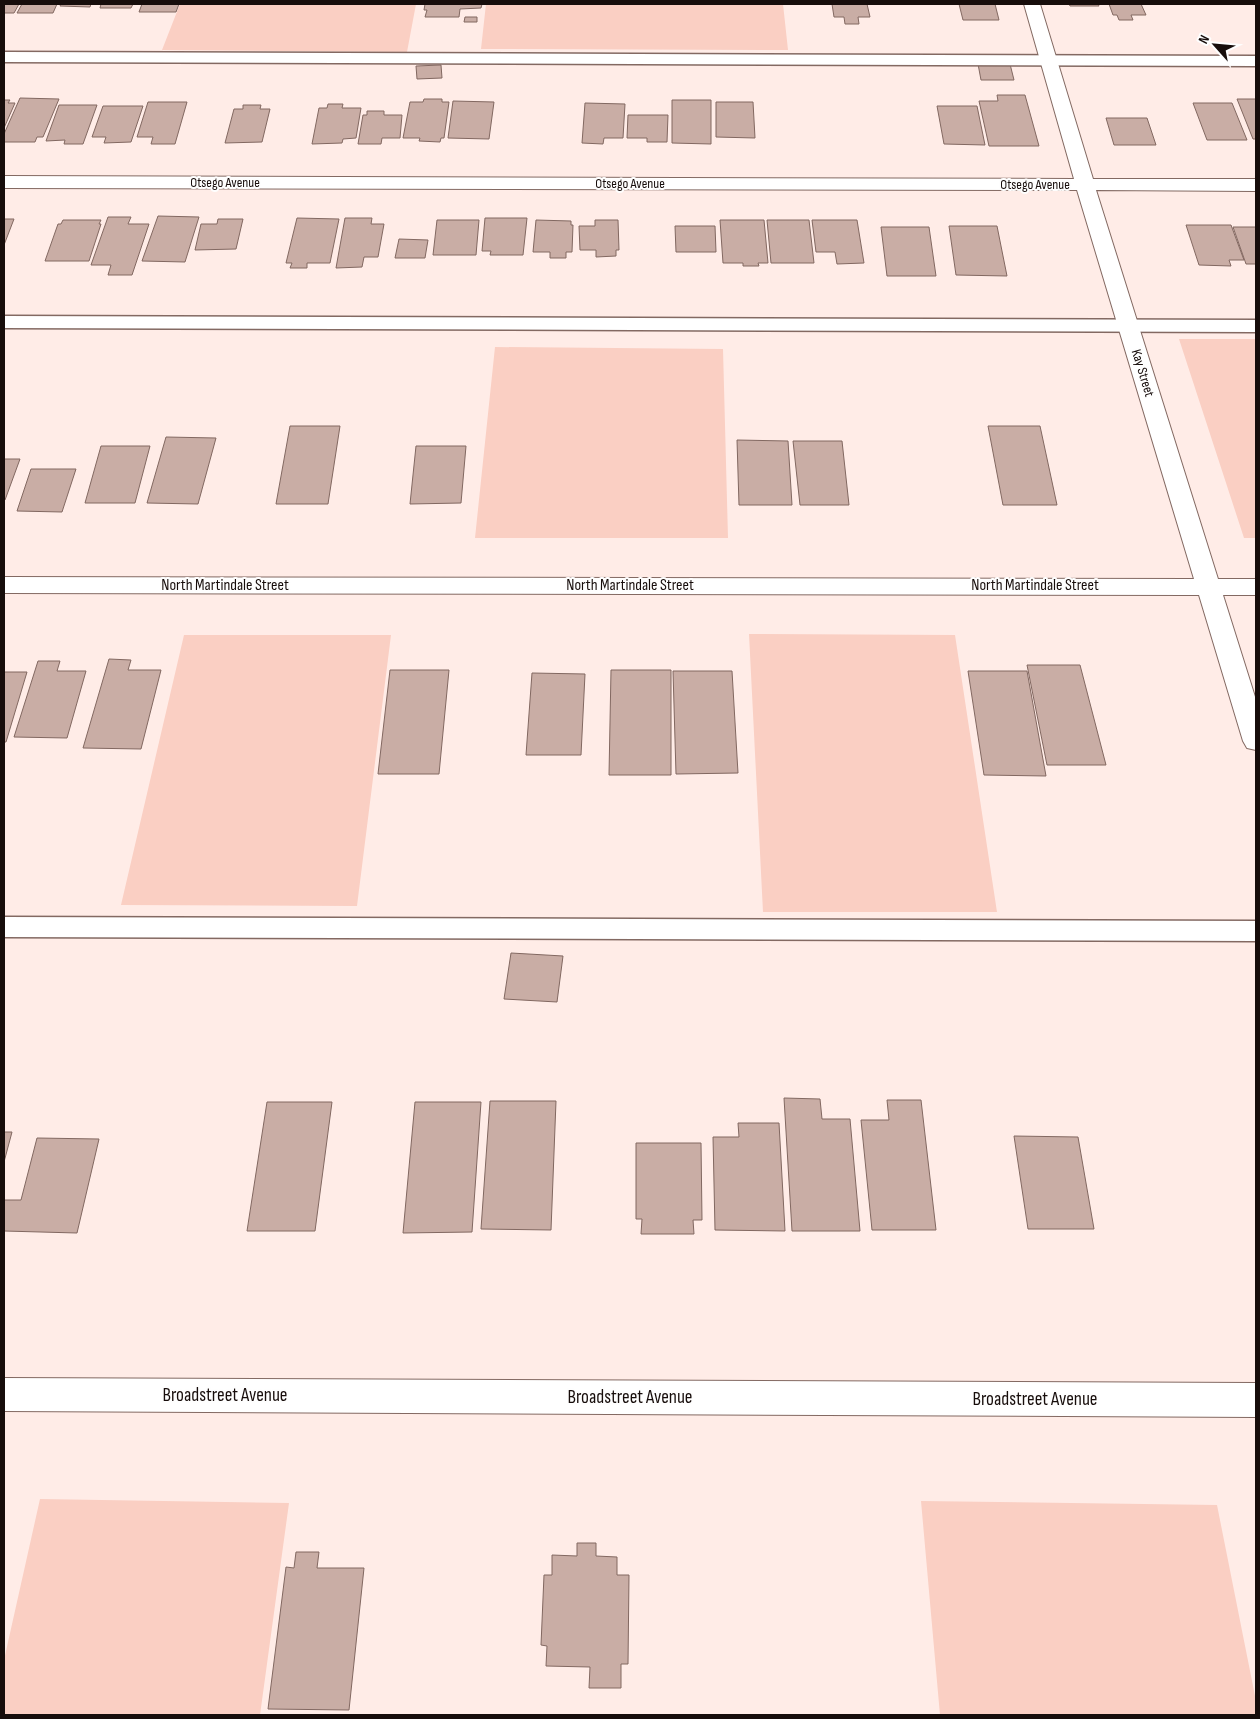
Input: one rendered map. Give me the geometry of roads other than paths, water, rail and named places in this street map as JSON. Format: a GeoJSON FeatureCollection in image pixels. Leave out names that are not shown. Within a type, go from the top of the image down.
{"type":"FeatureCollection","features":[{"type":"Feature","properties":{"kind":"street","name":"Kay Street"},"geometry":{"type":"LineString","coordinates":[[1032,4],[1085,184],[1256,741]]}},
{"type":"Feature","properties":{"kind":"street","name":"Otsego Avenue"},"geometry":{"type":"LineString","coordinates":[[4,182],[1256,185]]}},
{"type":"Feature","properties":{"kind":"street","name":"North Martindale Street"},"geometry":{"type":"LineString","coordinates":[[4,585],[1209,585],[1256,587]]}},
{"type":"Feature","properties":{"kind":"street","name":"Broadstreet Avenue"},"geometry":{"type":"LineString","coordinates":[[4,1394],[1256,1400]]}},
{"type":"Feature","properties":{"kind":"lane"},"geometry":{"type":"LineString","coordinates":[[4,57],[1256,60]]}},
{"type":"Feature","properties":{"kind":"lane"},"geometry":{"type":"LineString","coordinates":[[4,322],[1256,326]]}},
{"type":"Feature","properties":{"kind":"lane"},"geometry":{"type":"LineString","coordinates":[[4,927],[1256,931]]}}]}
